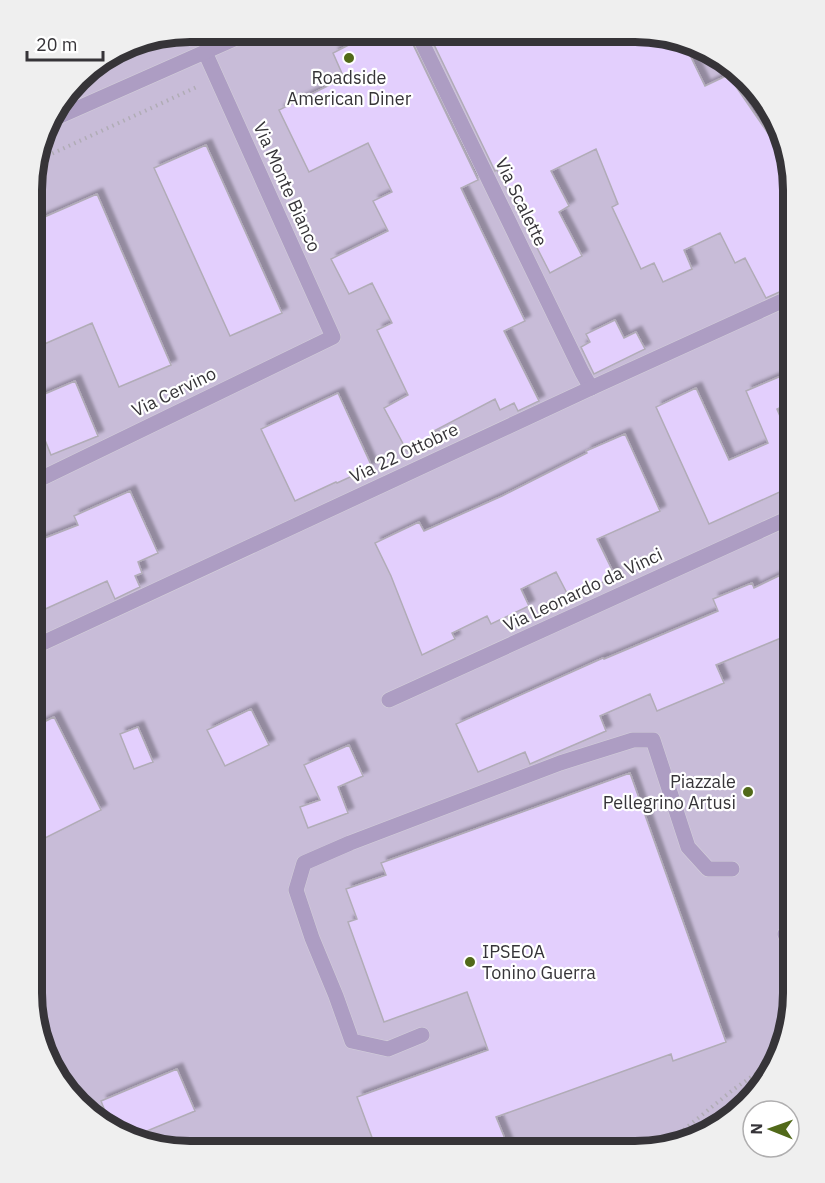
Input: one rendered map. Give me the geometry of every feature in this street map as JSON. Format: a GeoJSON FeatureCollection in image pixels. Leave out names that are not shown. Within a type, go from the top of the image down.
{"type":"FeatureCollection","features":[{"type":"Feature","properties":{"kind":"street"},"geometry":{"type":"LineString","coordinates":[[63,115],[228,42]]}},
{"type":"Feature","properties":{"kind":"street","name":"Via Scalette"},"geometry":{"type":"LineString","coordinates":[[422,42],[591,388]]}},
{"type":"Feature","properties":{"kind":"street","name":"Via Monte Bianco"},"geometry":{"type":"LineString","coordinates":[[205,52],[333,337]]}},
{"type":"Feature","properties":{"kind":"street","name":"Via 22 Ottobre"},"geometry":{"type":"LineString","coordinates":[[42,643],[783,301]]}},
{"type":"Feature","properties":{"kind":"street","name":"Via Cervino"},"geometry":{"type":"LineString","coordinates":[[42,478],[333,337]]}},
{"type":"Feature","properties":{"kind":"street","name":"Via Leonardo da Vinci"},"geometry":{"type":"LineString","coordinates":[[388,700],[783,521]]}},
{"type":"Feature","properties":{"kind":"street"},"geometry":{"type":"LineString","coordinates":[[422,1035],[388,1049],[352,1041],[296,890],[304,863],[560,762],[633,740],[653,740],[688,847],[708,869],[732,869]]}},
{"type":"Feature","properties":{"kind":"path"},"geometry":{"type":"LineString","coordinates":[[46,156],[216,78]]}},
{"type":"Feature","properties":{"kind":"path"},"geometry":{"type":"LineString","coordinates":[[678,1134],[761,1071]]}},
{"type":"Feature","properties":{"kind":"shaded area"},"geometry":{"type":"Polygon","coordinates":[[[190,42],[654,43],[692,53],[725,73],[740,85],[768,125],[780,161],[783,190],[783,1002],[775,1040],[758,1075],[733,1104],[700,1126],[673,1136],[635,1141],[171,1140],[133,1130],[100,1110],[79,1091],[57,1058],[45,1022],[42,1002],[43,171],[53,133],[79,92],[92,79],[116,62],[152,47],[190,42]]]}},
{"type":"Feature","properties":{"kind":"building"},"geometry":{"type":"Polygon","coordinates":[[[354,42],[412,42],[478,180],[461,188],[525,321],[504,331],[539,401],[518,411],[514,403],[500,410],[495,399],[430,433],[433,438],[407,451],[384,408],[408,395],[377,330],[392,323],[372,283],[349,294],[331,259],[388,231],[373,201],[392,192],[368,143],[309,172],[279,110],[344,78],[333,53],[354,42]]]}},
{"type":"Feature","properties":{"kind":"building"},"geometry":{"type":"Polygon","coordinates":[[[433,42],[635,42],[654,43],[688,52],[705,86],[729,76],[775,144],[782,171],[783,290],[766,298],[745,258],[735,263],[720,233],[684,250],[692,269],[663,282],[654,263],[641,269],[612,207],[618,204],[596,149],[551,171],[569,206],[559,212],[582,256],[550,273],[497,170],[495,171],[433,42]]]}},
{"type":"Feature","properties":{"kind":"building"},"geometry":{"type":"Polygon","coordinates":[[[206,145],[282,313],[230,336],[154,168],[206,145]]]}},
{"type":"Feature","properties":{"kind":"building"},"geometry":{"type":"Polygon","coordinates":[[[97,194],[171,365],[119,387],[92,323],[42,345],[42,218],[97,194]]]}},
{"type":"Feature","properties":{"kind":"building"},"geometry":{"type":"Polygon","coordinates":[[[615,320],[624,338],[636,332],[645,349],[594,374],[581,347],[590,342],[586,334],[615,320]]]}},
{"type":"Feature","properties":{"kind":"building"},"geometry":{"type":"Polygon","coordinates":[[[783,375],[783,406],[777,409],[783,423],[783,491],[709,524],[656,407],[696,388],[729,460],[768,443],[746,391],[783,375]]]}},
{"type":"Feature","properties":{"kind":"building"},"geometry":{"type":"Polygon","coordinates":[[[75,381],[98,436],[51,455],[42,432],[42,395],[75,381]]]}},
{"type":"Feature","properties":{"kind":"building"},"geometry":{"type":"Polygon","coordinates":[[[338,393],[372,467],[295,501],[261,429],[338,393]]]}},
{"type":"Feature","properties":{"kind":"building"},"geometry":{"type":"Polygon","coordinates":[[[625,434],[660,511],[597,539],[615,576],[570,599],[556,572],[521,589],[529,606],[491,624],[487,616],[452,633],[455,639],[422,655],[391,576],[375,543],[419,522],[424,531],[502,496],[587,453],[586,451],[625,434]]]}},
{"type":"Feature","properties":{"kind":"building"},"geometry":{"type":"Polygon","coordinates":[[[130,491],[158,553],[138,562],[142,573],[135,576],[140,587],[115,599],[107,581],[42,610],[42,539],[78,525],[74,516],[130,491]]]}},
{"type":"Feature","properties":{"kind":"building"},"geometry":{"type":"Polygon","coordinates":[[[783,574],[783,637],[716,665],[724,683],[657,711],[650,694],[600,716],[606,731],[530,764],[525,752],[478,772],[456,724],[603,658],[718,611],[713,599],[752,583],[754,588],[783,574]]]}},
{"type":"Feature","properties":{"kind":"building"},"geometry":{"type":"Polygon","coordinates":[[[251,709],[269,745],[225,766],[207,730],[251,709]]]}},
{"type":"Feature","properties":{"kind":"building"},"geometry":{"type":"Polygon","coordinates":[[[54,717],[101,810],[42,840],[42,723],[54,717]]]}},
{"type":"Feature","properties":{"kind":"building"},"geometry":{"type":"Polygon","coordinates":[[[138,727],[153,762],[134,769],[120,734],[138,727]]]}},
{"type":"Feature","properties":{"kind":"building"},"geometry":{"type":"Polygon","coordinates":[[[349,745],[363,776],[338,787],[348,813],[308,828],[300,807],[320,800],[304,765],[349,745]]]}},
{"type":"Feature","properties":{"kind":"building","name":"IPSEOA Tonino Guerra"},"geometry":{"type":"Polygon","coordinates":[[[630,773],[726,1042],[673,1061],[671,1054],[496,1117],[506,1141],[373,1141],[357,1097],[488,1050],[467,992],[384,1022],[348,922],[357,919],[346,889],[386,875],[381,863],[630,773]]]}},
{"type":"Feature","properties":{"kind":"building"},"geometry":{"type":"Polygon","coordinates":[[[177,1069],[195,1111],[142,1133],[106,1114],[101,1101],[177,1069]]]}},
{"type":"Feature","properties":{"kind":"place","name":"Roadside American Diner"},"geometry":{"type":"Point","coordinates":[349,58]}},
{"type":"Feature","properties":{"kind":"place","name":"Piazzale Pellegrino Artusi"},"geometry":{"type":"Point","coordinates":[748,792]}},
{"type":"Feature","properties":{"kind":"place","name":"IPSEOA Tonino Guerra"},"geometry":{"type":"Point","coordinates":[470,962]}}]}
